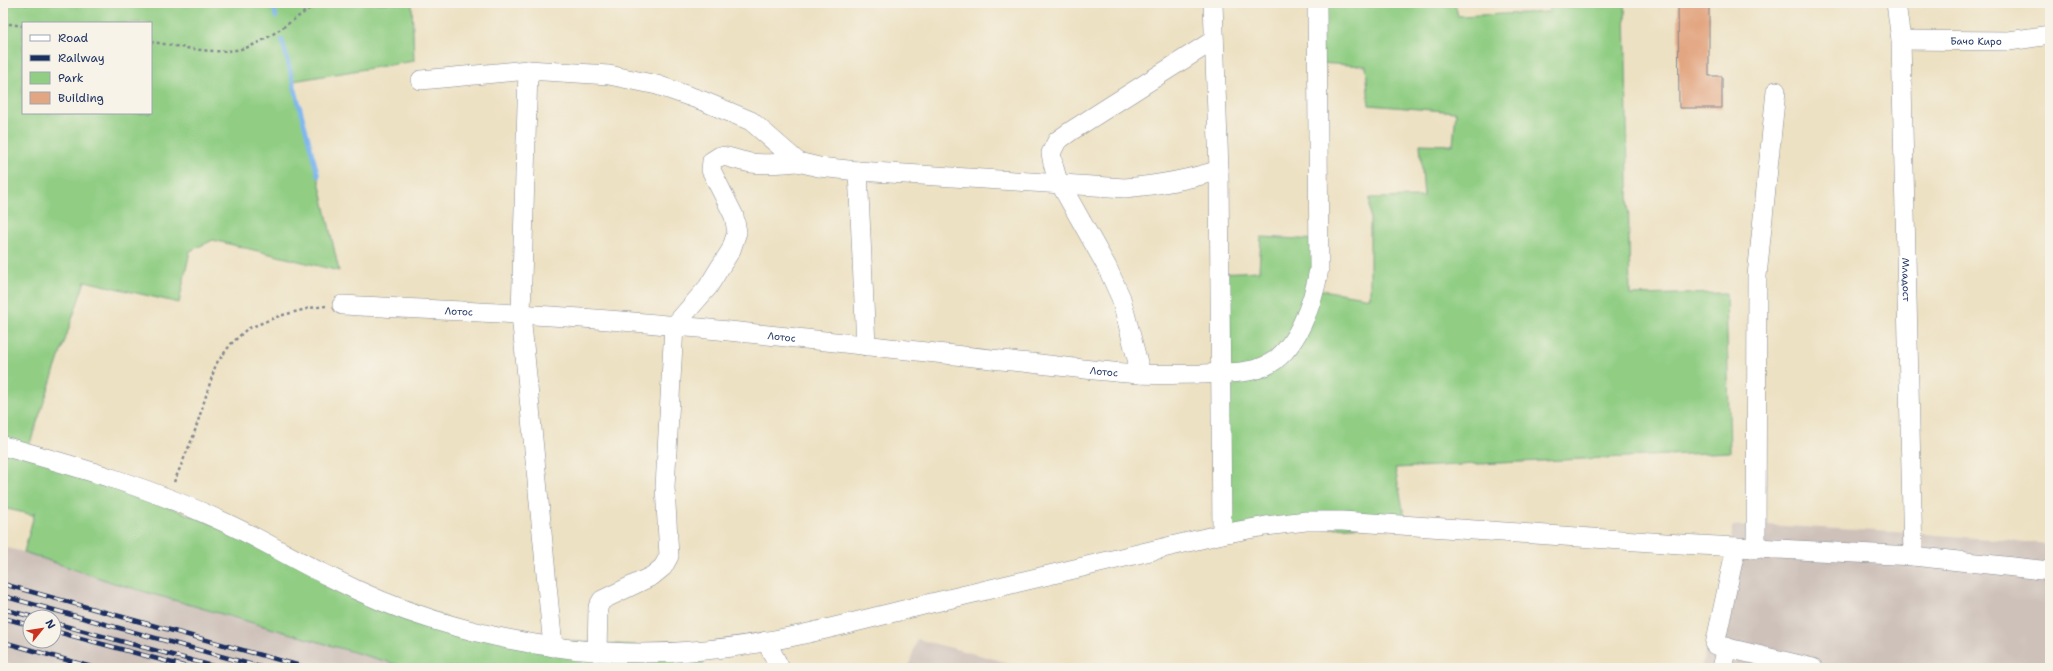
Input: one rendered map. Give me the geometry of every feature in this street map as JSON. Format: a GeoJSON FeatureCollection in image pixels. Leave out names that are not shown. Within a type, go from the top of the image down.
{"type":"FeatureCollection","features":[{"type":"Feature","properties":{"kind":"street"},"geometry":{"type":"LineString","coordinates":[[1213,3],[1219,170],[1222,534]]}},
{"type":"Feature","properties":{"kind":"street","name":"Лотос"},"geometry":{"type":"LineString","coordinates":[[342,305],[521,314],[674,326],[1141,374],[1221,373],[1253,370],[1267,366],[1280,355],[1302,323],[1316,289],[1320,256],[1316,3]]}},
{"type":"Feature","properties":{"kind":"street","name":"Младост"},"geometry":{"type":"LineString","coordinates":[[1896,3],[1901,40],[1913,556]]}},
{"type":"Feature","properties":{"kind":"street","name":"Бачо Киро"},"geometry":{"type":"LineString","coordinates":[[1901,40],[2009,40],[2050,35]]}},
{"type":"Feature","properties":{"kind":"street"},"geometry":{"type":"LineString","coordinates":[[1141,374],[1120,298],[1107,267],[1057,178],[1051,153],[1057,141],[1214,40]]}},
{"type":"Feature","properties":{"kind":"street"},"geometry":{"type":"LineString","coordinates":[[422,80],[528,70],[609,76],[657,85],[704,101],[751,121],[798,162]]}},
{"type":"Feature","properties":{"kind":"street"},"geometry":{"type":"LineString","coordinates":[[528,70],[521,314],[553,647]]}},
{"type":"Feature","properties":{"kind":"street"},"geometry":{"type":"LineString","coordinates":[[1756,549],[1757,276],[1776,91]]}},
{"type":"Feature","properties":{"kind":"street"},"geometry":{"type":"LineString","coordinates":[[597,652],[598,607],[602,600],[652,576],[662,567],[669,556],[665,487],[674,326],[708,287],[731,250],[737,232],[734,216],[712,170],[712,161],[720,156],[761,163],[798,162],[858,171],[1125,188],[1154,186],[1191,179],[1219,170]]}},
{"type":"Feature","properties":{"kind":"street"},"geometry":{"type":"LineString","coordinates":[[858,171],[866,346]]}},
{"type":"Feature","properties":{"kind":"street"},"geometry":{"type":"LineString","coordinates":[[3,446],[116,478],[168,497],[226,523],[329,578],[432,620],[492,636],[553,647],[597,652],[667,653],[708,650],[766,641],[1222,534],[1306,521],[1342,521],[1736,548],[1913,556],[2050,571]]}},
{"type":"Feature","properties":{"kind":"street"},"geometry":{"type":"LineString","coordinates":[[1736,548],[1715,645],[1813,668]]}},
{"type":"Feature","properties":{"kind":"street"},"geometry":{"type":"LineString","coordinates":[[766,641],[780,668]]}},
{"type":"Feature","properties":{"kind":"street"},"geometry":{"type":"LineString","coordinates":[[1722,668],[1727,647]]}},
{"type":"Feature","properties":{"kind":"path"},"geometry":{"type":"LineString","coordinates":[[152,42],[206,50],[229,51],[250,46],[318,3]]}},
{"type":"Feature","properties":{"kind":"path"},"geometry":{"type":"LineString","coordinates":[[3,23],[22,26]]}},
{"type":"Feature","properties":{"kind":"path"},"geometry":{"type":"LineString","coordinates":[[168,497],[193,437],[216,364],[231,344],[247,329],[279,316],[310,308],[342,305]]}},
{"type":"Feature","properties":{"kind":"shaded area"},"geometry":{"type":"Polygon","coordinates":[[[1766,525],[1912,533],[2050,544],[2050,668],[1701,668],[1731,549],[1732,527],[1766,525]]]}},
{"type":"Feature","properties":{"kind":"shaded area"},"geometry":{"type":"Polygon","coordinates":[[[3,547],[24,552],[111,582],[409,668],[27,668],[3,662],[3,547]]]}},
{"type":"Feature","properties":{"kind":"shaded area"},"geometry":{"type":"Polygon","coordinates":[[[917,639],[1029,668],[908,668],[917,639]]]}},
{"type":"Feature","properties":{"kind":"green space"},"geometry":{"type":"Polygon","coordinates":[[[3,3],[412,3],[414,61],[293,81],[318,176],[339,271],[213,240],[190,251],[179,303],[85,281],[27,452],[275,548],[492,636],[708,650],[702,668],[409,668],[111,582],[24,552],[35,511],[33,515],[3,508],[3,3]]]}},
{"type":"Feature","properties":{"kind":"green space"},"geometry":{"type":"Polygon","coordinates":[[[1317,3],[1455,3],[1458,16],[1549,12],[1549,3],[1625,3],[1630,295],[1726,293],[1730,452],[1395,468],[1406,524],[1222,534],[1220,273],[1259,271],[1261,237],[1320,240],[1316,289],[1370,298],[1370,198],[1424,197],[1420,144],[1453,145],[1456,112],[1369,105],[1366,66],[1317,63],[1317,3]]]}},
{"type":"Feature","properties":{"kind":"building"},"geometry":{"type":"Polygon","coordinates":[[[1678,3],[1709,3],[1709,76],[1722,76],[1722,108],[1679,108],[1678,3]]]}},
{"type":"Feature","properties":{"kind":"waterway"},"geometry":{"type":"LineString","coordinates":[[248,3],[274,3]]}},
{"type":"Feature","properties":{"kind":"waterway"},"geometry":{"type":"LineString","coordinates":[[273,3],[276,17]]}},
{"type":"Feature","properties":{"kind":"waterway"},"geometry":{"type":"LineString","coordinates":[[282,40],[318,176]]}},
{"type":"Feature","properties":{"kind":"railway"},"geometry":{"type":"LineString","coordinates":[[3,584],[308,668]]}},
{"type":"Feature","properties":{"kind":"railway"},"geometry":{"type":"LineString","coordinates":[[3,596],[264,668]]}},
{"type":"Feature","properties":{"kind":"railway"},"geometry":{"type":"LineString","coordinates":[[3,609],[22,614]]}},
{"type":"Feature","properties":{"kind":"railway"},"geometry":{"type":"LineString","coordinates":[[3,618],[22,623]]}},
{"type":"Feature","properties":{"kind":"railway"},"geometry":{"type":"LineString","coordinates":[[62,625],[220,668]]}},
{"type":"Feature","properties":{"kind":"railway"},"geometry":{"type":"LineString","coordinates":[[62,633],[191,668]]}},
{"type":"Feature","properties":{"kind":"railway"},"geometry":{"type":"LineString","coordinates":[[3,642],[95,668]]}}]}
